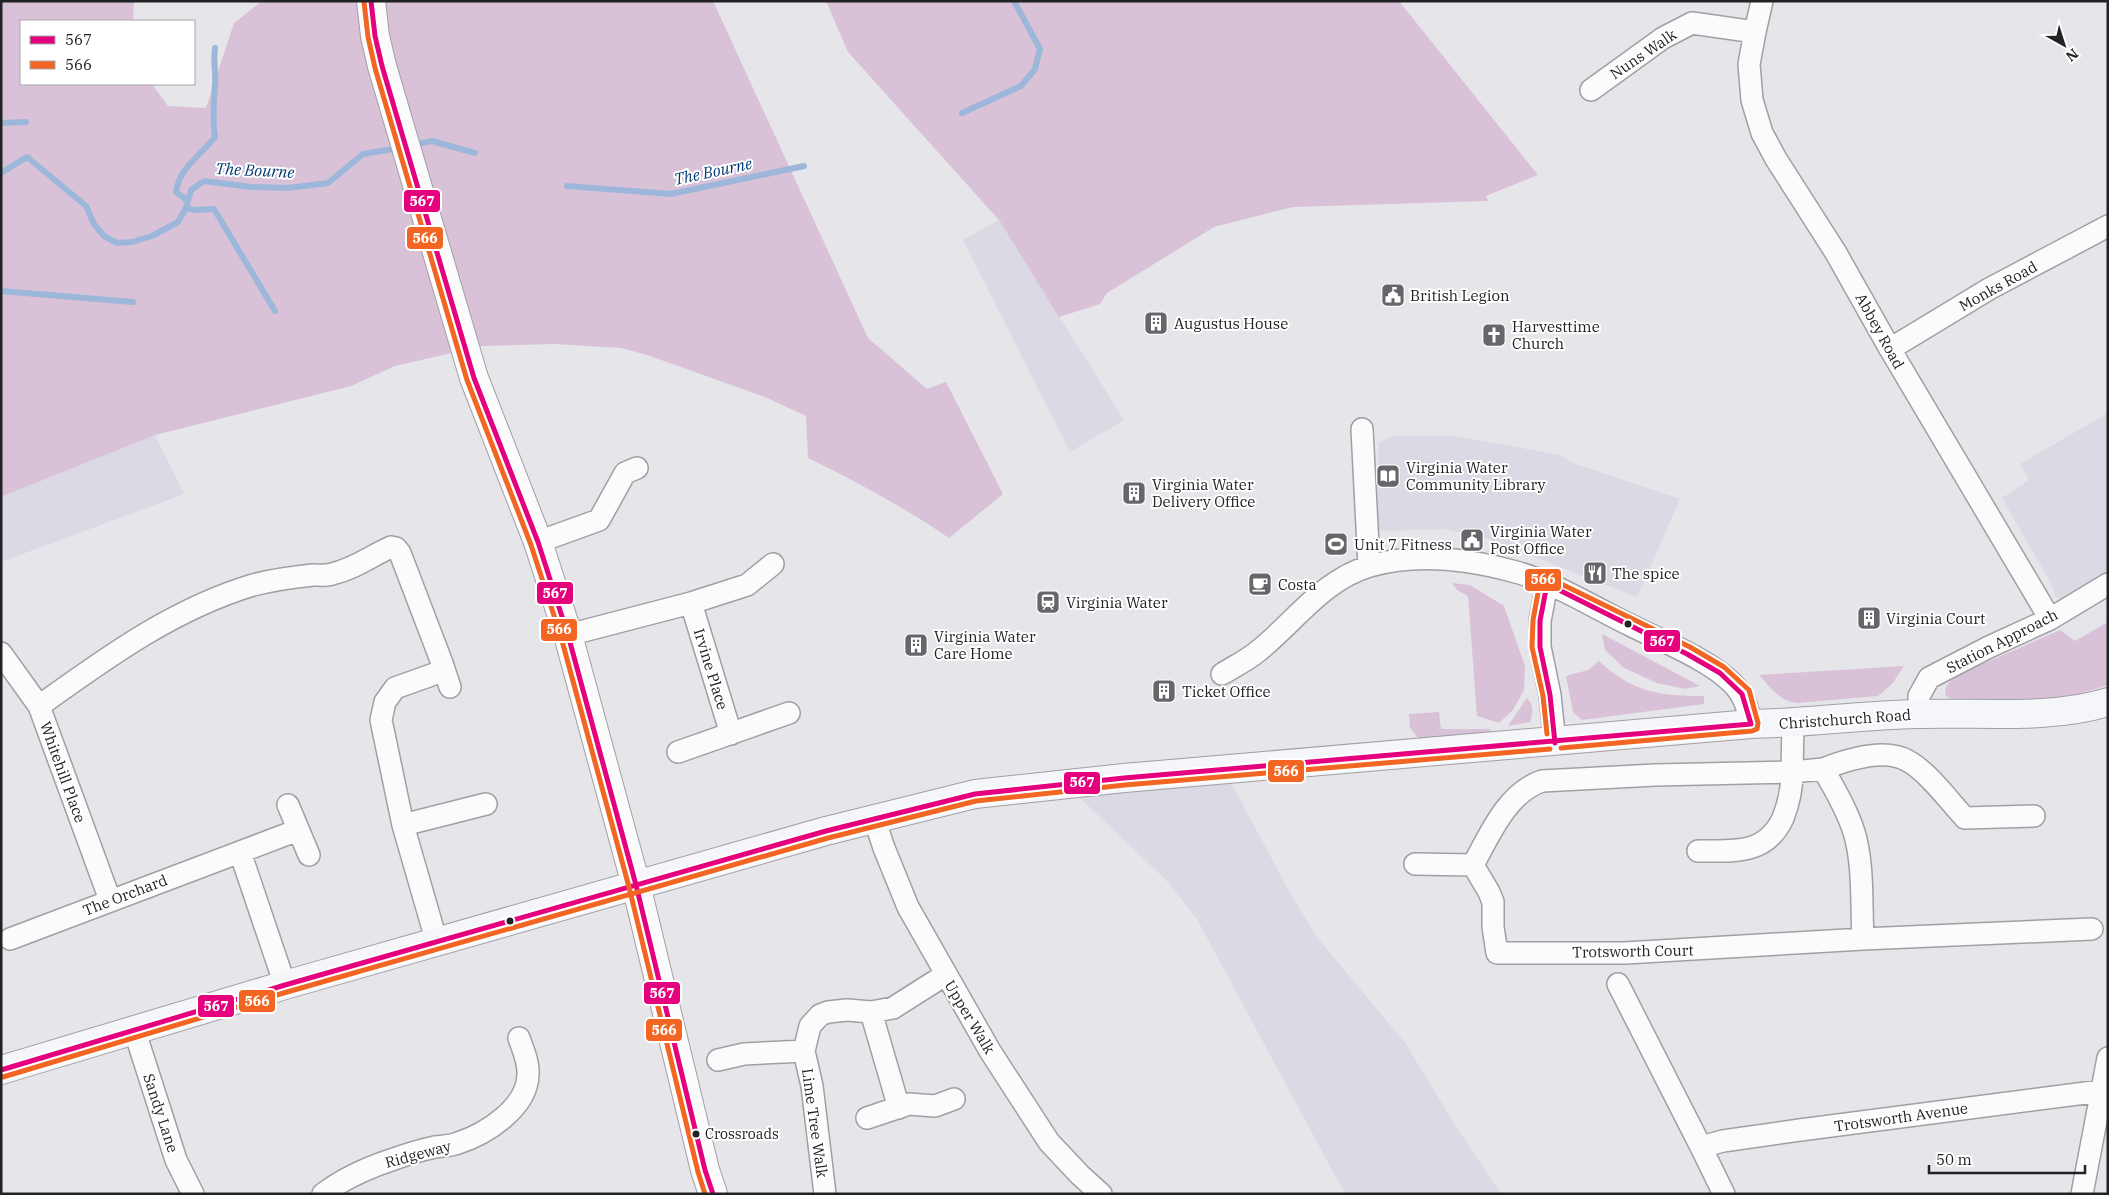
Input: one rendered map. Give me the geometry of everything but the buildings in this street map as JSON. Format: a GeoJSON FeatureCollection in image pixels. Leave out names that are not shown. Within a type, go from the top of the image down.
{"type":"FeatureCollection","features":[{"type":"Feature","properties":{"kind":"main road","name":"Christchurch Road"},"geometry":{"type":"LineString","coordinates":[[1,1070],[285,985],[636,885],[874,818],[975,794],[1124,778],[1751,724],[1919,714],[2050,711],[2080,708],[2108,702]]}},
{"type":"Feature","properties":{"kind":"street"},"geometry":{"type":"LineString","coordinates":[[371,1],[375,36],[382,66],[474,378],[538,542],[568,635],[636,885],[705,1170],[713,1194]]}},
{"type":"Feature","properties":{"kind":"street"},"geometry":{"type":"LineString","coordinates":[[1755,32],[1762,1]]}},
{"type":"Feature","properties":{"kind":"street","name":"Nuns Walk"},"geometry":{"type":"LineString","coordinates":[[1591,90],[1663,38],[1692,23],[1755,32]]}},
{"type":"Feature","properties":{"kind":"street","name":"Abbey Road"},"geometry":{"type":"LineString","coordinates":[[1755,32],[1749,64],[1752,100],[1762,133],[1776,159],[1836,253],[1890,349],[2050,619]]}},
{"type":"Feature","properties":{"kind":"street","name":"Monks Road"},"geometry":{"type":"LineString","coordinates":[[1890,349],[1989,290],[2108,226]]}},
{"type":"Feature","properties":{"kind":"street"},"geometry":{"type":"LineString","coordinates":[[1362,429],[1369,566]]}},
{"type":"Feature","properties":{"kind":"street"},"geometry":{"type":"LineString","coordinates":[[538,542],[599,520],[625,473],[637,468]]}},
{"type":"Feature","properties":{"kind":"street"},"geometry":{"type":"LineString","coordinates":[[39,706],[115,652],[165,621],[210,601],[254,585],[305,576],[331,575],[360,565],[391,547],[396,548],[400,553],[450,687]]}},
{"type":"Feature","properties":{"kind":"street"},"geometry":{"type":"LineString","coordinates":[[1222,674],[1257,652],[1327,588],[1369,566],[1409,559],[1446,560],[1482,564],[1513,571],[1547,584],[1687,654],[1720,673],[1742,694],[1751,724]]}},
{"type":"Feature","properties":{"kind":"street"},"geometry":{"type":"LineString","coordinates":[[568,635],[691,604],[747,585],[773,564]]}},
{"type":"Feature","properties":{"kind":"street"},"geometry":{"type":"LineString","coordinates":[[1547,584],[1540,621],[1540,647],[1550,695],[1556,742]]}},
{"type":"Feature","properties":{"kind":"street","name":"Station Approach"},"geometry":{"type":"LineString","coordinates":[[1919,714],[1919,696],[1929,678],[1989,647],[2050,619],[2108,584]]}},
{"type":"Feature","properties":{"kind":"street","name":"Irvine Place"},"geometry":{"type":"LineString","coordinates":[[691,604],[731,734]]}},
{"type":"Feature","properties":{"kind":"street","name":"Whitehill Place"},"geometry":{"type":"LineString","coordinates":[[1,653],[39,706],[110,900]]}},
{"type":"Feature","properties":{"kind":"street"},"geometry":{"type":"LineString","coordinates":[[437,942],[403,825],[381,720],[384,702],[395,688],[436,672],[440,669],[442,663]]}},
{"type":"Feature","properties":{"kind":"street"},"geometry":{"type":"LineString","coordinates":[[678,752],[789,713]]}},
{"type":"Feature","properties":{"kind":"street"},"geometry":{"type":"LineString","coordinates":[[1698,851],[1750,849],[1764,843],[1776,832],[1787,809],[1792,786],[1793,723]]}},
{"type":"Feature","properties":{"kind":"street"},"geometry":{"type":"LineString","coordinates":[[1415,864],[1473,865],[1515,798],[1533,784],[1542,781],[1655,775],[1792,772],[1823,769],[1848,760],[1872,756],[1896,756],[1908,761],[1919,770],[1965,818],[2034,816]]}},
{"type":"Feature","properties":{"kind":"street"},"geometry":{"type":"LineString","coordinates":[[1823,769],[1849,817],[1854,833],[1859,857],[1863,939]]}},
{"type":"Feature","properties":{"kind":"street"},"geometry":{"type":"LineString","coordinates":[[403,825],[486,804]]}},
{"type":"Feature","properties":{"kind":"street"},"geometry":{"type":"LineString","coordinates":[[288,805],[309,855]]}},
{"type":"Feature","properties":{"kind":"street","name":"Upper Walk"},"geometry":{"type":"LineString","coordinates":[[874,818],[908,907],[945,975],[1010,1083],[1050,1142],[1080,1175],[1101,1194]]}},
{"type":"Feature","properties":{"kind":"street","name":"The Orchard"},"geometry":{"type":"LineString","coordinates":[[10,939],[298,830]]}},
{"type":"Feature","properties":{"kind":"street"},"geometry":{"type":"LineString","coordinates":[[240,852],[285,985]]}},
{"type":"Feature","properties":{"kind":"street","name":"Trotsworth Court"},"geometry":{"type":"LineString","coordinates":[[1473,865],[1493,902],[1493,927],[1497,952],[1625,953],[1863,939],[2092,929]]}},
{"type":"Feature","properties":{"kind":"street","name":"Lime Tree Walk"},"geometry":{"type":"LineString","coordinates":[[825,1194],[812,1086],[804,1052],[810,1026],[820,1015],[847,1010],[871,1012],[894,1008],[945,975]]}},
{"type":"Feature","properties":{"kind":"street"},"geometry":{"type":"LineString","coordinates":[[1618,984],[1724,1194]]}},
{"type":"Feature","properties":{"kind":"street"},"geometry":{"type":"LineString","coordinates":[[871,1012],[899,1108]]}},
{"type":"Feature","properties":{"kind":"street","name":"Sandy Lane"},"geometry":{"type":"LineString","coordinates":[[134,1029],[176,1160],[193,1194]]}},
{"type":"Feature","properties":{"kind":"street","name":"Ridgeway"},"geometry":{"type":"LineString","coordinates":[[323,1194],[361,1171],[392,1159],[436,1147],[457,1144],[500,1122],[519,1100],[526,1087],[528,1062],[519,1038]]}},
{"type":"Feature","properties":{"kind":"street","name":"Lime Tree Walk"},"geometry":{"type":"LineString","coordinates":[[718,1060],[744,1054],[804,1052]]}},
{"type":"Feature","properties":{"kind":"street"},"geometry":{"type":"LineString","coordinates":[[2082,1194],[2108,1058]]}},
{"type":"Feature","properties":{"kind":"street","name":"Trotsworth Avenue"},"geometry":{"type":"LineString","coordinates":[[1701,1147],[1723,1141],[1800,1130],[2101,1090]]}},
{"type":"Feature","properties":{"kind":"street"},"geometry":{"type":"LineString","coordinates":[[866,1118],[909,1104],[935,1106],[954,1099]]}},
{"type":"Feature","properties":{"kind":"shaded area"},"geometry":{"type":"Polygon","coordinates":[[[1,1],[134,1],[133,20],[20,20],[20,85],[153,85],[168,106],[206,108],[234,23],[262,1],[713,1],[868,338],[927,389],[946,382],[1003,494],[949,538],[880,495],[808,458],[806,416],[765,397],[650,356],[622,348],[554,344],[482,346],[395,366],[351,386],[155,435],[1,497],[1,1]]]}},
{"type":"Feature","properties":{"kind":"shaded area"},"geometry":{"type":"Polygon","coordinates":[[[826,1],[1399,1],[1538,175],[1486,196],[1488,201],[1293,207],[1214,227],[1107,293],[1100,304],[1059,317],[999,220],[848,52],[826,1]]]}},
{"type":"Feature","properties":{"kind":"shaded area"},"geometry":{"type":"Polygon","coordinates":[[[999,220],[1124,420],[1070,452],[963,240],[999,220]]]}},
{"type":"Feature","properties":{"kind":"shaded area"},"geometry":{"type":"Polygon","coordinates":[[[2108,413],[2108,577],[2066,601],[2055,597],[2053,587],[2002,498],[2029,480],[2020,464],[2108,413]]]}},
{"type":"Feature","properties":{"kind":"shaded area"},"geometry":{"type":"Polygon","coordinates":[[[155,435],[184,494],[1,562],[1,497],[155,435]]]}},
{"type":"Feature","properties":{"kind":"shaded area"},"geometry":{"type":"Polygon","coordinates":[[[1393,436],[1455,436],[1560,455],[1576,464],[1680,499],[1637,597],[1489,539],[1445,529],[1375,531],[1379,443],[1393,436]]]}},
{"type":"Feature","properties":{"kind":"shaded area"},"geometry":{"type":"Polygon","coordinates":[[[1452,583],[1470,585],[1504,606],[1525,666],[1524,690],[1513,710],[1499,723],[1477,716],[1468,596],[1457,590],[1452,583]]]}},
{"type":"Feature","properties":{"kind":"shaded area"},"geometry":{"type":"Polygon","coordinates":[[[2108,622],[2108,685],[2078,694],[2017,701],[1964,701],[1954,700],[1945,695],[1948,684],[1962,673],[2060,630],[2075,641],[2108,622]]]}},
{"type":"Feature","properties":{"kind":"shaded area"},"geometry":{"type":"Polygon","coordinates":[[[1602,634],[1700,686],[1685,689],[1657,683],[1624,668],[1605,650],[1602,634]]]}},
{"type":"Feature","properties":{"kind":"shaded area"},"geometry":{"type":"Polygon","coordinates":[[[1599,661],[1612,672],[1636,686],[1660,693],[1704,696],[1704,704],[1582,720],[1573,712],[1566,676],[1588,670],[1599,661]]]}},
{"type":"Feature","properties":{"kind":"shaded area"},"geometry":{"type":"Polygon","coordinates":[[[1904,666],[1892,684],[1878,696],[1797,703],[1780,696],[1759,675],[1904,666]]]}},
{"type":"Feature","properties":{"kind":"shaded area"},"geometry":{"type":"Polygon","coordinates":[[[1527,698],[1531,703],[1532,709],[1530,722],[1508,726],[1527,698]]]}},
{"type":"Feature","properties":{"kind":"shaded area"},"geometry":{"type":"Polygon","coordinates":[[[1439,712],[1441,729],[1491,729],[1487,734],[1418,738],[1410,728],[1409,714],[1439,712]]]}},
{"type":"Feature","properties":{"kind":"shaded area"},"geometry":{"type":"Polygon","coordinates":[[[1230,781],[1289,891],[1316,936],[1405,1043],[1455,1125],[1501,1194],[1345,1194],[1197,919],[1166,880],[1079,797],[1230,781]]]}},
{"type":"Feature","properties":{"kind":"waterway","name":"The Bourne"},"geometry":{"type":"LineString","coordinates":[[962,113],[1021,86],[1035,69],[1040,49],[1014,1]]}},
{"type":"Feature","properties":{"kind":"waterway"},"geometry":{"type":"LineString","coordinates":[[188,201],[176,192],[178,183],[191,162],[215,137],[213,117],[215,48]]}},
{"type":"Feature","properties":{"kind":"waterway"},"geometry":{"type":"LineString","coordinates":[[1,123],[26,122]]}},
{"type":"Feature","properties":{"kind":"waterway","name":"The Bourne"},"geometry":{"type":"LineString","coordinates":[[411,145],[432,141],[475,153]]}},
{"type":"Feature","properties":{"kind":"waterway","name":"The Bourne"},"geometry":{"type":"LineString","coordinates":[[1,173],[27,157],[86,206],[94,224],[104,236],[117,243],[132,242],[152,236],[178,222],[186,208],[191,190],[204,181],[251,187],[288,188],[328,183],[363,154],[399,148]]}},
{"type":"Feature","properties":{"kind":"waterway","name":"The Bourne"},"geometry":{"type":"LineString","coordinates":[[567,186],[671,194],[804,166]]}},
{"type":"Feature","properties":{"kind":"waterway"},"geometry":{"type":"LineString","coordinates":[[186,208],[195,210],[214,209],[275,311]]}},
{"type":"Feature","properties":{"kind":"waterway"},"geometry":{"type":"LineString","coordinates":[[1,291],[133,302]]}},
{"type":"Feature","properties":{"kind":"transit line","name":"567"},"geometry":{"type":"LineString","coordinates":[[371,1],[375,36],[382,66],[474,378],[538,542],[568,635],[636,885],[705,1170],[713,1194]]}},
{"type":"Feature","properties":{"kind":"transit line","name":"566"},"geometry":{"type":"LineString","coordinates":[[364,2],[368,37],[375,68],[467,380],[531,545],[561,637],[629,887],[698,1172],[705,1194]]}},
{"type":"Feature","properties":{"kind":"transit line","name":"566"},"geometry":{"type":"LineString","coordinates":[[1547,734],[1543,696],[1532,647],[1533,620],[1540,582],[1547,577],[1690,647],[1724,667],[1749,690],[1758,723],[1757,729],[1752,731],[1561,748]]}},
{"type":"Feature","properties":{"kind":"transit line","name":"567"},"geometry":{"type":"LineString","coordinates":[[1547,584],[1687,654],[1720,673],[1742,694],[1751,724]]}},
{"type":"Feature","properties":{"kind":"transit line","name":"567"},"geometry":{"type":"LineString","coordinates":[[1547,584],[1540,621],[1540,647],[1550,695],[1555,743]]}},
{"type":"Feature","properties":{"kind":"transit line","name":"567"},"geometry":{"type":"LineString","coordinates":[[1,1070],[285,985],[826,831],[975,794],[1124,778],[1751,724]]}},
{"type":"Feature","properties":{"kind":"transit line","name":"566"},"geometry":{"type":"LineString","coordinates":[[3,1077],[287,992],[828,838],[976,801],[1125,785],[1550,749]]}},
{"type":"Feature","properties":{"kind":"place","name":"British Legion"},"geometry":{"type":"Point","coordinates":[1393,295]}},
{"type":"Feature","properties":{"kind":"place","name":"Augustus House"},"geometry":{"type":"Point","coordinates":[1156,323]}},
{"type":"Feature","properties":{"kind":"place","name":"Harvesttime Church"},"geometry":{"type":"Point","coordinates":[1494,335]}},
{"type":"Feature","properties":{"kind":"place","name":"Virginia Water Community Library"},"geometry":{"type":"Point","coordinates":[1388,476]}},
{"type":"Feature","properties":{"kind":"place","name":"Virginia Water Delivery Office"},"geometry":{"type":"Point","coordinates":[1134,493]}},
{"type":"Feature","properties":{"kind":"place","name":"Virginia Water Post Office"},"geometry":{"type":"Point","coordinates":[1472,540]}},
{"type":"Feature","properties":{"kind":"place","name":"Unit 7 Fitness"},"geometry":{"type":"Point","coordinates":[1336,544]}},
{"type":"Feature","properties":{"kind":"place","name":"The spice"},"geometry":{"type":"Point","coordinates":[1595,573]}},
{"type":"Feature","properties":{"kind":"place","name":"Costa"},"geometry":{"type":"Point","coordinates":[1260,584]}},
{"type":"Feature","properties":{"kind":"place","name":"Virginia Water"},"geometry":{"type":"Point","coordinates":[1048,602]}},
{"type":"Feature","properties":{"kind":"place","name":"Virginia Court"},"geometry":{"type":"Point","coordinates":[1869,618]}},
{"type":"Feature","properties":{"kind":"place","name":"Virginia Water Care Home"},"geometry":{"type":"Point","coordinates":[916,645]}},
{"type":"Feature","properties":{"kind":"place","name":"Ticket Office"},"geometry":{"type":"Point","coordinates":[1164,691]}},
{"type":"Feature","properties":{"kind":"place","name":"Crossroads"},"geometry":{"type":"Point","coordinates":[696,1134]}}]}
